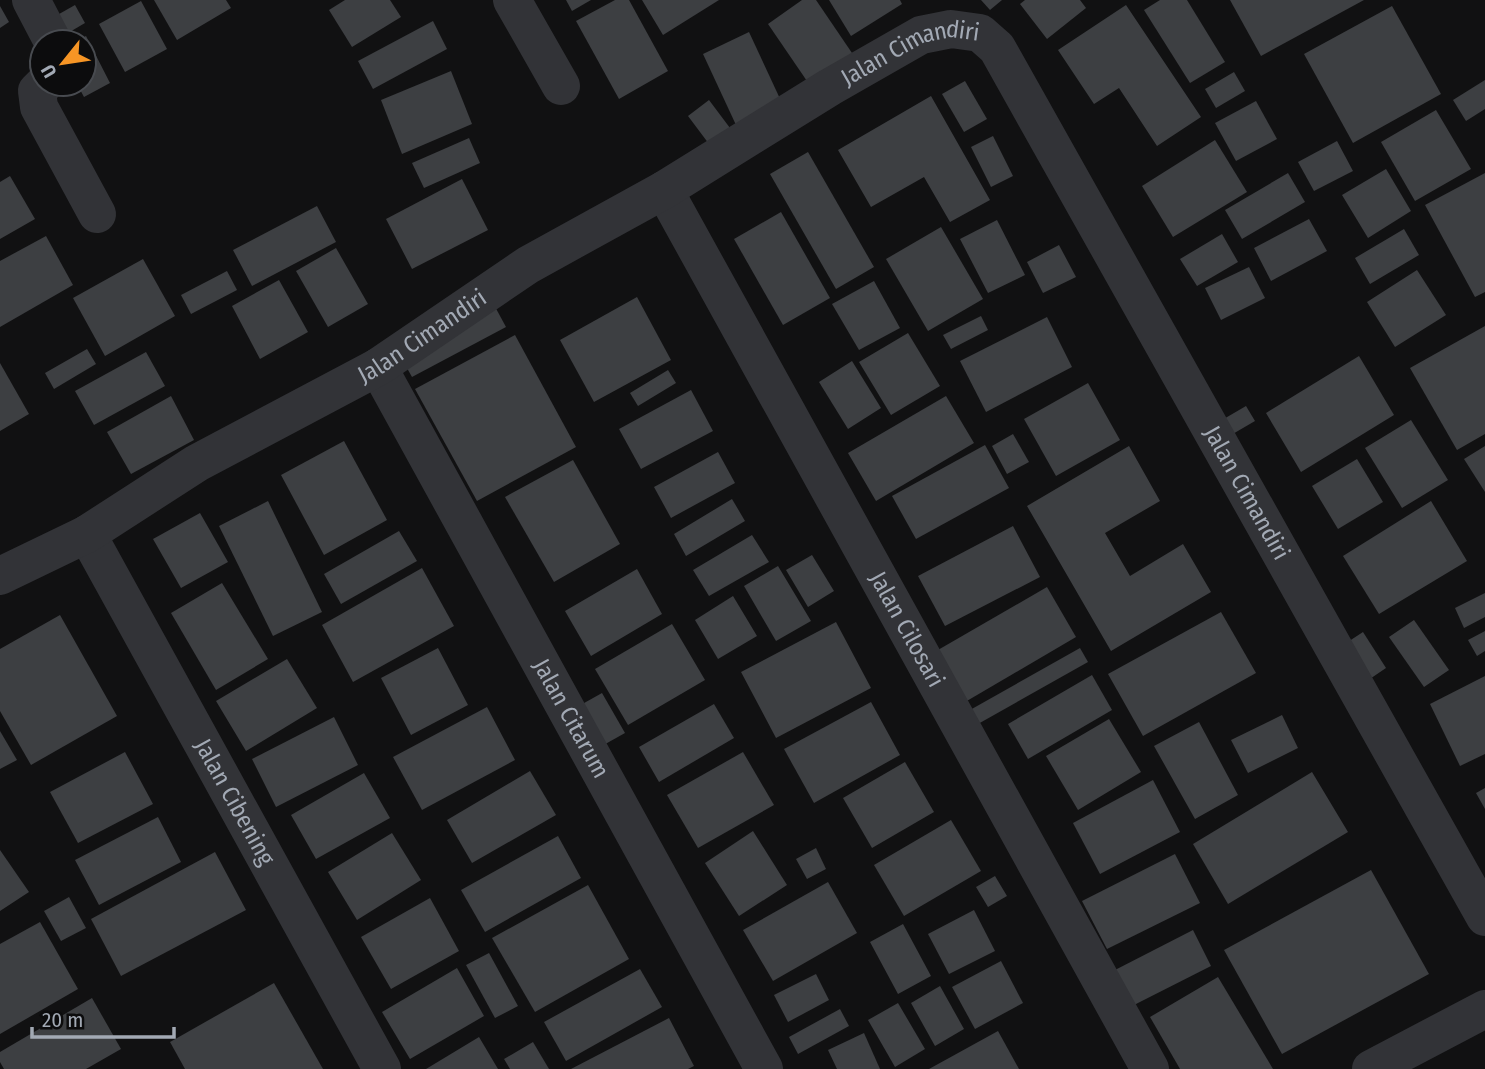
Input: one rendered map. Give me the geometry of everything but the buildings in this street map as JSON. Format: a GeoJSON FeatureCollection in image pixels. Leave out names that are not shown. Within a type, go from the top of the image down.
{"type":"FeatureCollection","features":[{"type":"Feature","properties":{"kind":"street"},"geometry":{"type":"LineString","coordinates":[[31,0],[46,28]]}},
{"type":"Feature","properties":{"kind":"street"},"geometry":{"type":"LineString","coordinates":[[512,0],[561,86]]}},
{"type":"Feature","properties":{"kind":"street","name":"Jalan Cimandiri"},"geometry":{"type":"LineString","coordinates":[[0,576],[87,534],[197,463],[378,367],[528,265],[664,190],[830,87],[921,35],[951,29],[980,33],[997,48],[1485,917]]}},
{"type":"Feature","properties":{"kind":"street"},"geometry":{"type":"LineString","coordinates":[[38,98],[39,107],[97,214]]}},
{"type":"Feature","properties":{"kind":"street","name":"Jalan Cilosari"},"geometry":{"type":"LineString","coordinates":[[664,190],[1150,1069]]}},
{"type":"Feature","properties":{"kind":"street","name":"Jalan Citarum"},"geometry":{"type":"LineString","coordinates":[[378,367],[764,1069]]}},
{"type":"Feature","properties":{"kind":"street","name":"Jalan Cibening"},"geometry":{"type":"LineString","coordinates":[[87,534],[382,1069]]}},
{"type":"Feature","properties":{"kind":"street"},"geometry":{"type":"LineString","coordinates":[[1371,1069],[1485,1009]]}}]}
